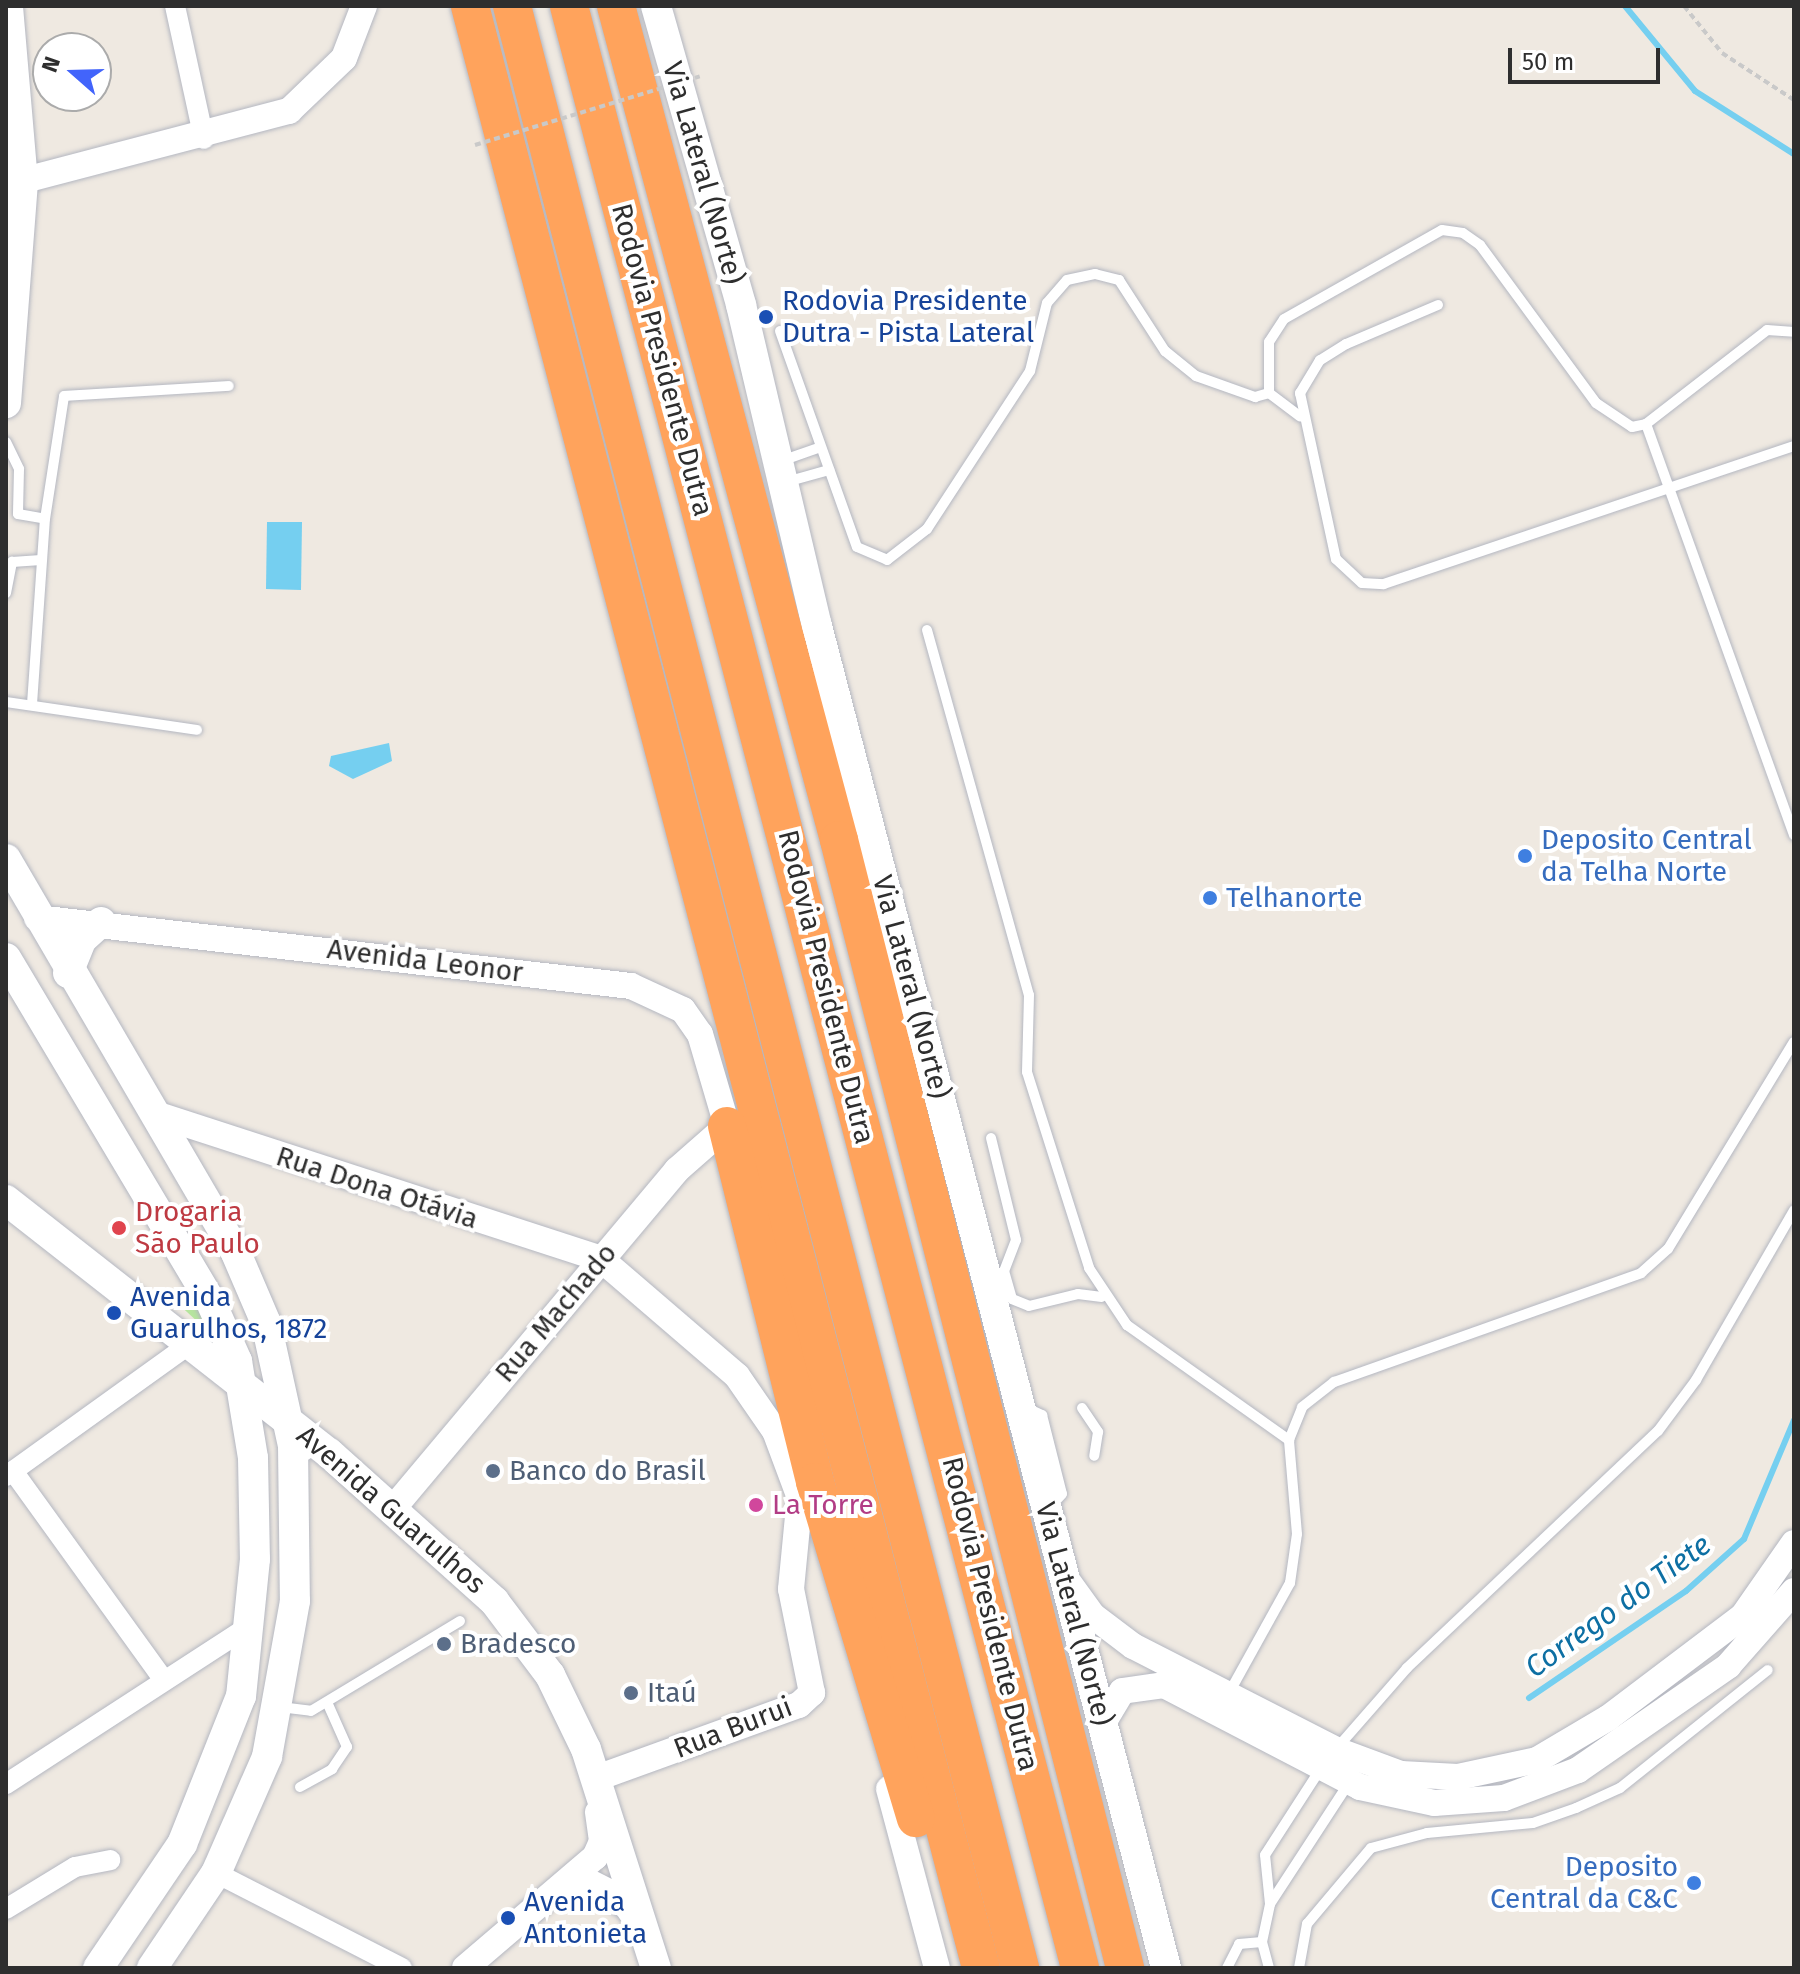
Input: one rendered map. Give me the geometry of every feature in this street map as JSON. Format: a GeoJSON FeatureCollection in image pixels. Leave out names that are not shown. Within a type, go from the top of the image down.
{"type":"FeatureCollection","features":[{"type":"Feature","properties":{"kind":"highway"},"geometry":{"type":"LineString","coordinates":[[470,6],[981,1968]]}},
{"type":"Feature","properties":{"kind":"highway"},"geometry":{"type":"LineString","coordinates":[[488,6],[562,271],[588,343],[608,369]]}},
{"type":"Feature","properties":{"kind":"highway","name":"Rodovia Presidente Dutra"},"geometry":{"type":"LineString","coordinates":[[512,6],[1020,1968]]}},
{"type":"Feature","properties":{"kind":"highway","name":"Rodovia Presidente Dutra"},"geometry":{"type":"LineString","coordinates":[[569,6],[1080,1968]]}},
{"type":"Feature","properties":{"kind":"highway","name":"Rodovia Presidente Dutra"},"geometry":{"type":"LineString","coordinates":[[616,6],[973,1358],[1125,1968]]}},
{"type":"Feature","properties":{"kind":"highway"},"geometry":{"type":"LineString","coordinates":[[727,1126],[815,1482],[967,1968]]}},
{"type":"Feature","properties":{"kind":"highway"},"geometry":{"type":"LineString","coordinates":[[973,1358],[970,1443],[1099,1968]]}},
{"type":"Feature","properties":{"kind":"main road"},"geometry":{"type":"LineString","coordinates":[[6,403],[14,184],[8,6]]}},
{"type":"Feature","properties":{"kind":"main road","name":"Via Lateral (Norte)"},"geometry":{"type":"LineString","coordinates":[[656,6],[1037,1411],[1061,1570],[1150,1897],[1166,1968]]}},
{"type":"Feature","properties":{"kind":"main road"},"geometry":{"type":"LineString","coordinates":[[6,859],[68,973],[212,1210],[261,1311],[300,1437],[295,1601],[280,1707],[252,1798],[216,1873],[152,1968]]}},
{"type":"Feature","properties":{"kind":"main road"},"geometry":{"type":"LineString","coordinates":[[6,902],[37,918]]}},
{"type":"Feature","properties":{"kind":"main road"},"geometry":{"type":"LineString","coordinates":[[68,973],[81,940],[101,922]]}},
{"type":"Feature","properties":{"kind":"main road"},"geometry":{"type":"LineString","coordinates":[[6,958],[222,1325],[244,1390],[253,1458],[255,1559],[249,1667],[182,1844],[98,1968]]}},
{"type":"Feature","properties":{"kind":"main road","name":"Avenida Guarulhos"},"geometry":{"type":"LineString","coordinates":[[6,1200],[393,1509],[522,1634],[586,1749],[656,1968]]}},
{"type":"Feature","properties":{"kind":"main road"},"geometry":{"type":"LineString","coordinates":[[178,1248],[204,1249],[212,1210]]}},
{"type":"Feature","properties":{"kind":"main road"},"geometry":{"type":"LineString","coordinates":[[253,1458],[300,1437]]}},
{"type":"Feature","properties":{"kind":"main road"},"geometry":{"type":"LineString","coordinates":[[255,1559],[282,1571],[295,1601]]}},
{"type":"Feature","properties":{"kind":"main road"},"geometry":{"type":"LineString","coordinates":[[577,1878],[628,1904],[646,1931]]}},
{"type":"Feature","properties":{"kind":"street"},"geometry":{"type":"LineString","coordinates":[[175,6],[204,139]]}},
{"type":"Feature","properties":{"kind":"street"},"geometry":{"type":"LineString","coordinates":[[14,184],[271,120],[311,97],[344,58],[364,6]]}},
{"type":"Feature","properties":{"kind":"street","name":"Avenida Leonor"},"geometry":{"type":"LineString","coordinates":[[37,918],[101,922],[658,994],[700,1034],[727,1126]]}},
{"type":"Feature","properties":{"kind":"street","name":"Rua Dona Otávia"},"geometry":{"type":"LineString","coordinates":[[155,1114],[601,1259]]}},
{"type":"Feature","properties":{"kind":"street","name":"Rua Machado"},"geometry":{"type":"LineString","coordinates":[[393,1509],[696,1149],[727,1126]]}},
{"type":"Feature","properties":{"kind":"street"},"geometry":{"type":"LineString","coordinates":[[601,1259],[737,1376],[775,1431],[800,1496],[859,1676],[937,1968]]}},
{"type":"Feature","properties":{"kind":"street"},"geometry":{"type":"LineString","coordinates":[[161,1676],[9,1474],[187,1346]]}},
{"type":"Feature","properties":{"kind":"street","name":"Rua Burui"},"geometry":{"type":"LineString","coordinates":[[597,1778],[799,1705],[812,1693],[791,1589],[800,1496]]}},
{"type":"Feature","properties":{"kind":"street"},"geometry":{"type":"LineString","coordinates":[[1103,1723],[1122,1691],[1164,1685],[1329,1759],[1414,1776],[1481,1776],[1537,1760],[1712,1645],[1767,1588],[1794,1543]]}},
{"type":"Feature","properties":{"kind":"street"},"geometry":{"type":"LineString","coordinates":[[1061,1570],[1110,1632],[1229,1693],[1329,1759],[1349,1783],[1459,1803],[1548,1784],[1728,1666],[1794,1591]]}},
{"type":"Feature","properties":{"kind":"street"},"geometry":{"type":"LineString","coordinates":[[6,1784],[161,1676],[211,1654],[252,1624]]}},
{"type":"Feature","properties":{"kind":"street"},"geometry":{"type":"LineString","coordinates":[[211,1654],[249,1667]]}},
{"type":"Feature","properties":{"kind":"street"},"geometry":{"type":"LineString","coordinates":[[465,1968],[577,1878],[602,1841],[586,1749]]}},
{"type":"Feature","properties":{"kind":"street"},"geometry":{"type":"LineString","coordinates":[[6,1909],[60,1874],[110,1860]]}},
{"type":"Feature","properties":{"kind":"street"},"geometry":{"type":"LineString","coordinates":[[216,1873],[402,1968]]}},
{"type":"Feature","properties":{"kind":"lane"},"geometry":{"type":"LineString","coordinates":[[1269,393],[1269,342],[1284,319],[1442,230],[1480,245],[1596,403],[1616,422],[1646,424],[1767,330],[1794,332]]}},
{"type":"Feature","properties":{"kind":"lane"},"geometry":{"type":"LineString","coordinates":[[780,331],[857,547],[876,560],[897,556],[927,529],[1030,371],[1047,303],[1067,280],[1095,274],[1119,280],[1165,351],[1196,376],[1238,396],[1269,393],[1300,416]]}},
{"type":"Feature","properties":{"kind":"lane"},"geometry":{"type":"LineString","coordinates":[[1438,305],[1320,360],[1305,379],[1300,416],[1336,559],[1362,583],[1384,584],[1794,446]]}},
{"type":"Feature","properties":{"kind":"lane"},"geometry":{"type":"LineString","coordinates":[[32,704],[45,519],[64,396],[229,386]]}},
{"type":"Feature","properties":{"kind":"lane"},"geometry":{"type":"LineString","coordinates":[[1646,424],[1673,489],[1794,835]]}},
{"type":"Feature","properties":{"kind":"lane"},"geometry":{"type":"LineString","coordinates":[[6,442],[19,469],[18,514],[45,519]]}},
{"type":"Feature","properties":{"kind":"lane"},"geometry":{"type":"LineString","coordinates":[[781,472],[821,447]]}},
{"type":"Feature","properties":{"kind":"lane"},"geometry":{"type":"LineString","coordinates":[[781,472],[829,470]]}},
{"type":"Feature","properties":{"kind":"lane"},"geometry":{"type":"LineString","coordinates":[[6,593],[12,562],[41,560]]}},
{"type":"Feature","properties":{"kind":"lane"},"geometry":{"type":"LineString","coordinates":[[927,630],[1029,995],[1027,1072],[1102,1297],[1147,1341],[1289,1440]]}},
{"type":"Feature","properties":{"kind":"lane"},"geometry":{"type":"LineString","coordinates":[[6,702],[197,730]]}},
{"type":"Feature","properties":{"kind":"lane"},"geometry":{"type":"LineString","coordinates":[[1229,1693],[1290,1583],[1297,1534],[1289,1440],[1302,1407],[1334,1382],[1641,1273],[1668,1249],[1794,1042]]}},
{"type":"Feature","properties":{"kind":"lane"},"geometry":{"type":"LineString","coordinates":[[991,1138],[1016,1240],[1004,1271],[1012,1299],[1029,1306],[1078,1294],[1102,1297]]}},
{"type":"Feature","properties":{"kind":"lane"},"geometry":{"type":"LineString","coordinates":[[1269,1968],[1262,1942],[1270,1904],[1265,1855],[1329,1759],[1407,1668],[1658,1431],[1696,1380],[1794,1210]]}},
{"type":"Feature","properties":{"kind":"lane"},"geometry":{"type":"LineString","coordinates":[[1082,1408],[1098,1432],[1094,1456]]}},
{"type":"Feature","properties":{"kind":"lane"},"geometry":{"type":"LineString","coordinates":[[1053,1502],[1068,1480]]}},
{"type":"Feature","properties":{"kind":"lane"},"geometry":{"type":"LineString","coordinates":[[280,1707],[300,1713],[327,1702],[460,1621]]}},
{"type":"Feature","properties":{"kind":"lane"},"geometry":{"type":"LineString","coordinates":[[1299,1968],[1307,1924],[1371,1848],[1427,1833],[1533,1823],[1576,1808],[1620,1788],[1768,1670]]}},
{"type":"Feature","properties":{"kind":"lane"},"geometry":{"type":"LineString","coordinates":[[300,1787],[332,1769],[347,1747],[327,1702]]}},
{"type":"Feature","properties":{"kind":"lane"},"geometry":{"type":"LineString","coordinates":[[1270,1904],[1349,1783]]}},
{"type":"Feature","properties":{"kind":"lane"},"geometry":{"type":"LineString","coordinates":[[1227,1968],[1239,1944],[1262,1942]]}},
{"type":"Feature","properties":{"kind":"path"},"geometry":{"type":"LineString","coordinates":[[1684,6],[1722,53],[1794,100]]}},
{"type":"Feature","properties":{"kind":"path"},"geometry":{"type":"LineString","coordinates":[[475,145],[700,76]]}},
{"type":"Feature","properties":{"kind":"green space"},"geometry":{"type":"Polygon","coordinates":[[[186,1289],[215,1332],[212,1335],[175,1301],[186,1289]]]}},
{"type":"Feature","properties":{"kind":"water"},"geometry":{"type":"Polygon","coordinates":[[[267,522],[302,522],[301,590],[266,589],[267,522]]]}},
{"type":"Feature","properties":{"kind":"water"},"geometry":{"type":"Polygon","coordinates":[[[389,743],[392,761],[353,779],[329,766],[331,756],[389,743]]]}},
{"type":"Feature","properties":{"kind":"waterway"},"geometry":{"type":"LineString","coordinates":[[1625,6],[1695,91],[1794,154]]}},
{"type":"Feature","properties":{"kind":"waterway","name":"Corrego do Tiete"},"geometry":{"type":"LineString","coordinates":[[1529,1698],[1686,1591],[1744,1539],[1794,1420]]}},
{"type":"Feature","properties":{"kind":"place","name":"Rodovia Presidente Dutra - Pista Lateral"},"geometry":{"type":"Point","coordinates":[766,317]}},
{"type":"Feature","properties":{"kind":"place","name":"Deposito Central da Telha Norte"},"geometry":{"type":"Point","coordinates":[1525,856]}},
{"type":"Feature","properties":{"kind":"place","name":"Telhanorte"},"geometry":{"type":"Point","coordinates":[1210,898]}},
{"type":"Feature","properties":{"kind":"place","name":"Drogaria São Paulo"},"geometry":{"type":"Point","coordinates":[119,1228]}},
{"type":"Feature","properties":{"kind":"place","name":"Avenida Guarulhos, 1872"},"geometry":{"type":"Point","coordinates":[114,1313]}},
{"type":"Feature","properties":{"kind":"place","name":"Banco do Brasil"},"geometry":{"type":"Point","coordinates":[493,1471]}},
{"type":"Feature","properties":{"kind":"place","name":"La Torre"},"geometry":{"type":"Point","coordinates":[756,1505]}},
{"type":"Feature","properties":{"kind":"place","name":"Bradesco"},"geometry":{"type":"Point","coordinates":[444,1644]}},
{"type":"Feature","properties":{"kind":"place","name":"Itaú"},"geometry":{"type":"Point","coordinates":[631,1693]}},
{"type":"Feature","properties":{"kind":"place","name":"Deposito Central da C&C"},"geometry":{"type":"Point","coordinates":[1694,1883]}},
{"type":"Feature","properties":{"kind":"place","name":"Avenida Antonieta"},"geometry":{"type":"Point","coordinates":[508,1918]}}]}
